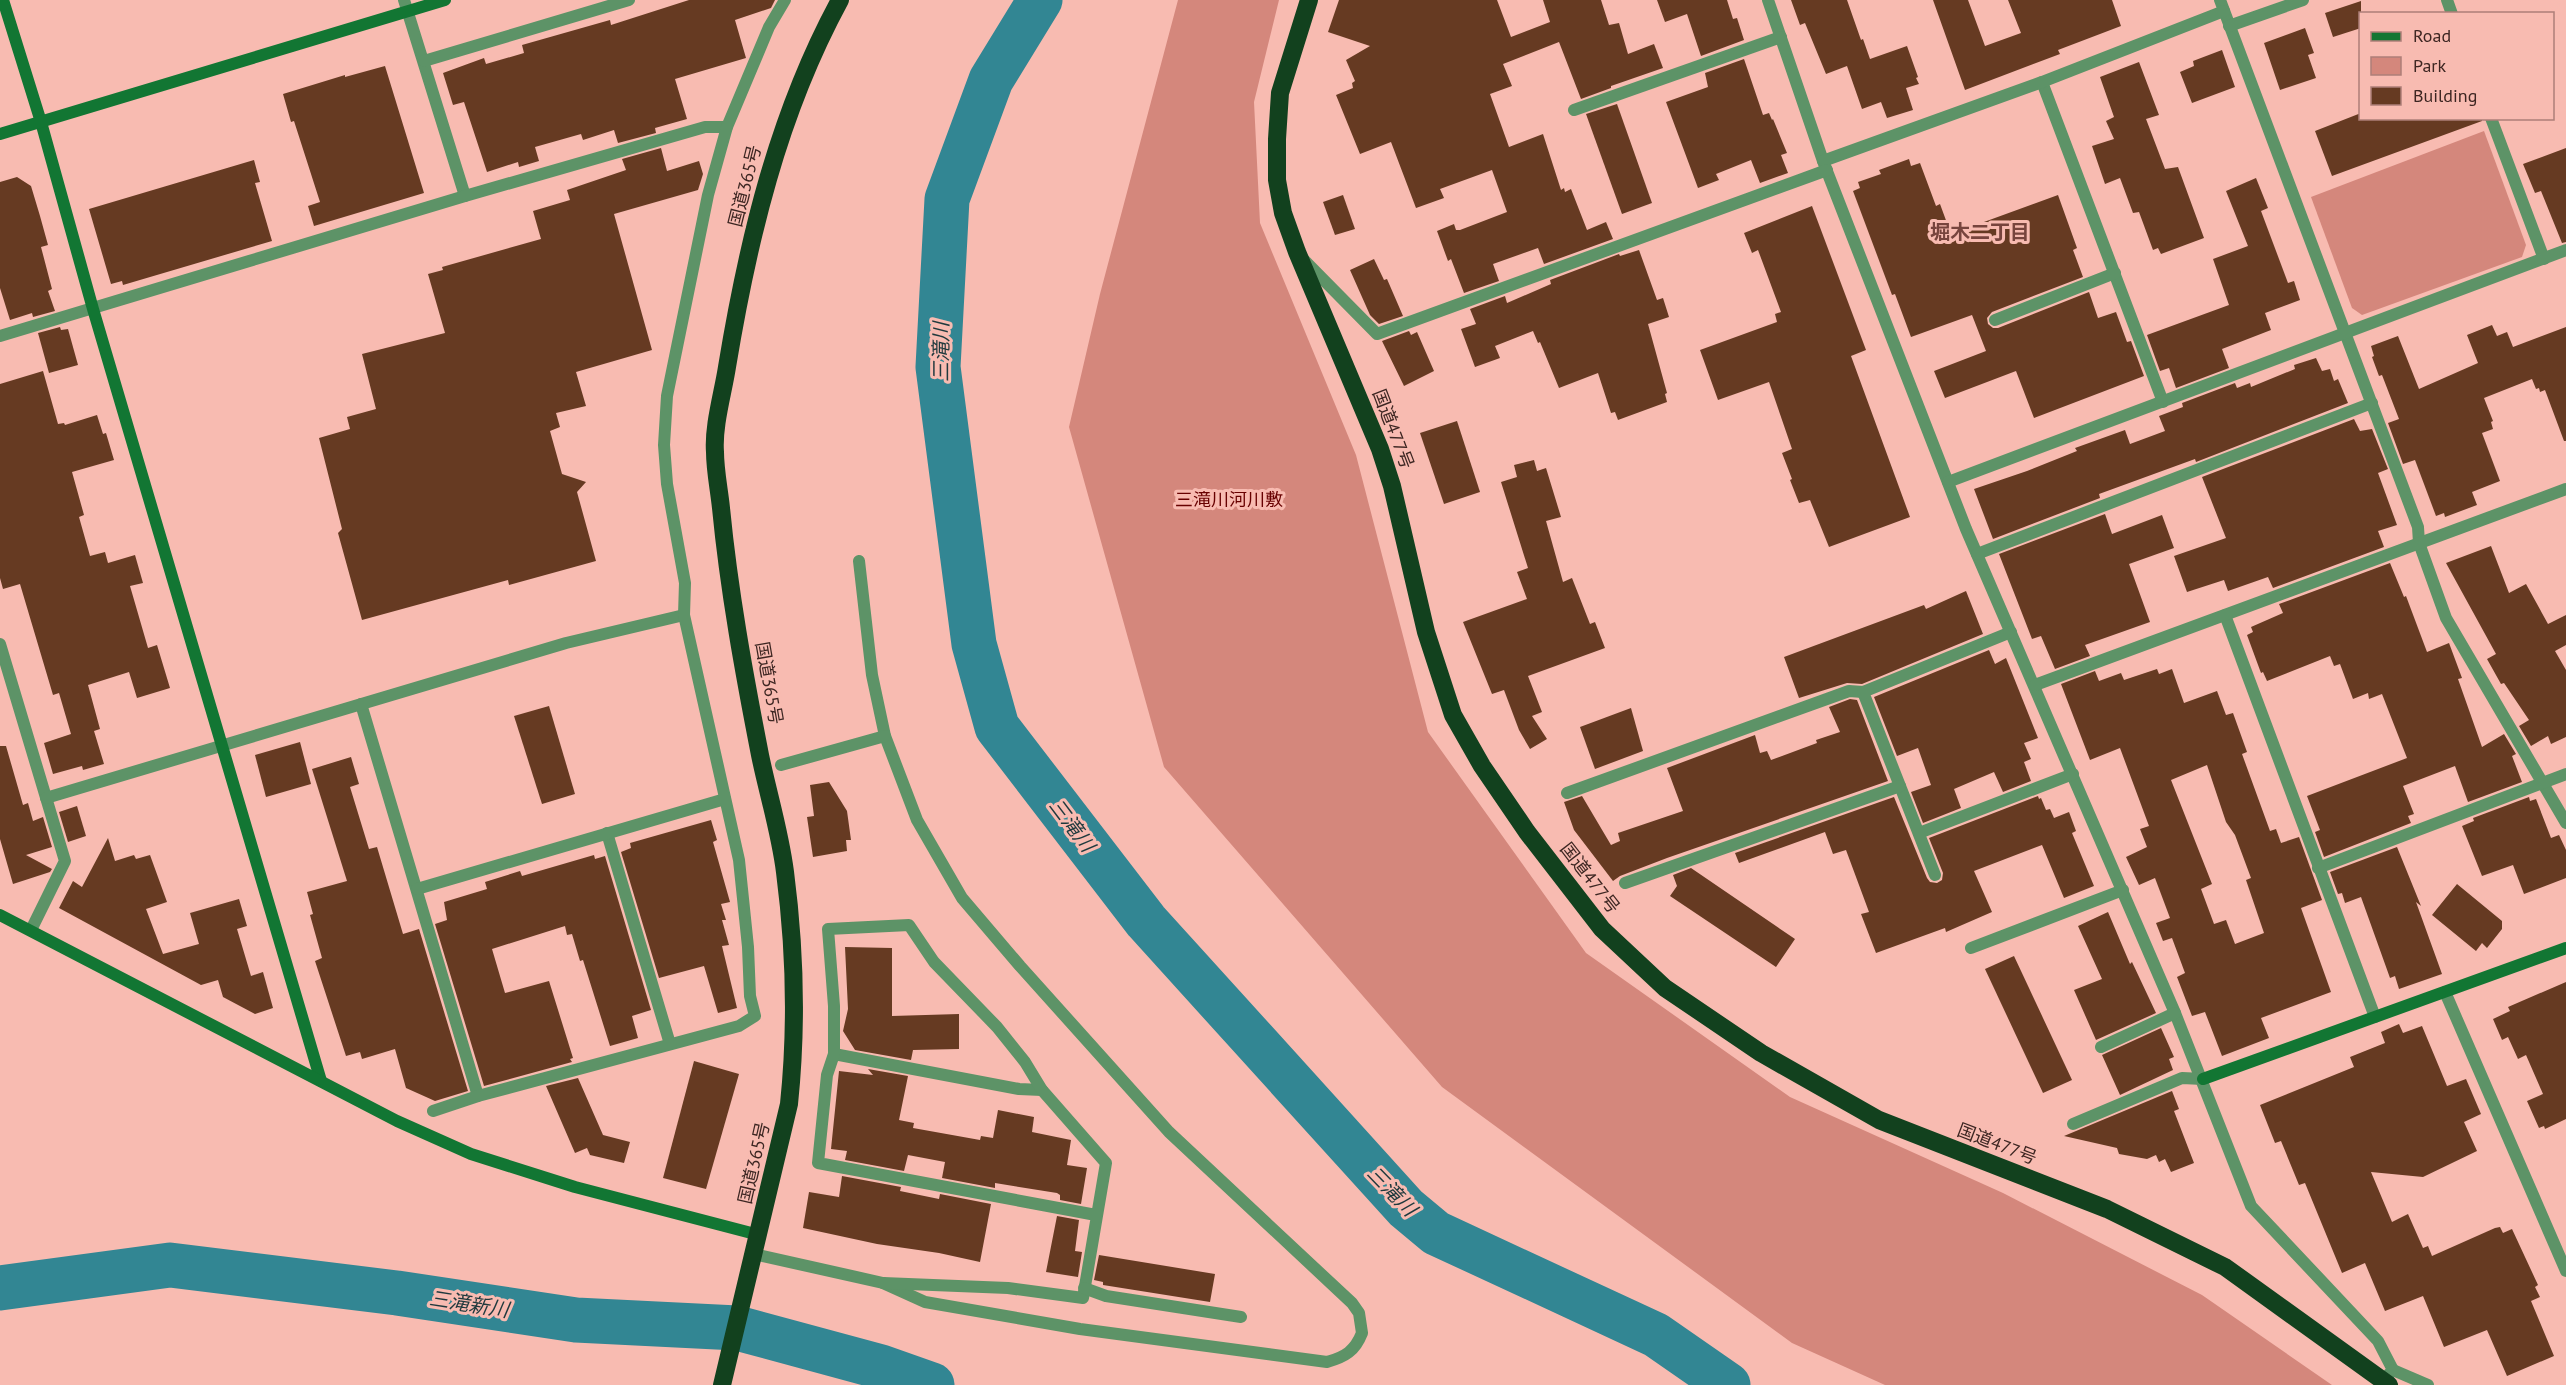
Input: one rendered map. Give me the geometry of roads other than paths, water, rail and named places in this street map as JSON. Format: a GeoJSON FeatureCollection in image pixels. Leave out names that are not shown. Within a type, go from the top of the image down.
{"type":"FeatureCollection","features":[{"type":"Feature","properties":{"kind":"highway","name":"国道365号"},"geometry":{"type":"LineString","coordinates":[[722,1385],[782,1137],[791,1083],[794,992],[785,870],[761,758],[728,581],[714,449],[731,344],[773,157],[788,111],[815,45],[840,0]]}},
{"type":"Feature","properties":{"kind":"highway","name":"国道477号"},"geometry":{"type":"LineString","coordinates":[[1309,0],[1280,93],[1276,139],[1277,180],[1283,213],[1297,252],[1380,449],[1392,486],[1426,632],[1453,715],[1482,766],[1527,832],[1602,928],[1665,987],[1761,1053],[1879,1120],[2107,1209],[2225,1267],[2388,1378]]}},
{"type":"Feature","properties":{"kind":"street"},"geometry":{"type":"LineString","coordinates":[[3,0],[41,122],[93,309],[321,1081]]}},
{"type":"Feature","properties":{"kind":"street"},"geometry":{"type":"LineString","coordinates":[[0,134],[406,5],[445,0]]}},
{"type":"Feature","properties":{"kind":"street"},"geometry":{"type":"LineString","coordinates":[[424,61],[629,0]]}},
{"type":"Feature","properties":{"kind":"street"},"geometry":{"type":"LineString","coordinates":[[433,1111],[478,1096],[739,1026],[755,1016],[750,996],[748,947],[739,860],[684,615],[685,583],[667,484],[664,445],[667,396],[708,195],[728,127],[769,27],[785,0]]}},
{"type":"Feature","properties":{"kind":"street"},"geometry":{"type":"LineString","coordinates":[[1768,0],[1825,166],[1948,482],[2203,1079],[2251,1206],[2378,1341],[2388,1378],[2428,1385]]}},
{"type":"Feature","properties":{"kind":"street"},"geometry":{"type":"LineString","coordinates":[[2229,26],[2303,0]]}},
{"type":"Feature","properties":{"kind":"street"},"geometry":{"type":"LineString","coordinates":[[406,5],[465,196]]}},
{"type":"Feature","properties":{"kind":"street"},"geometry":{"type":"LineString","coordinates":[[1297,252],[1377,334],[2042,82],[2222,5],[2418,527],[2419,543],[2446,618],[2566,823]]}},
{"type":"Feature","properties":{"kind":"street"},"geometry":{"type":"LineString","coordinates":[[1574,110],[1781,37]]}},
{"type":"Feature","properties":{"kind":"street"},"geometry":{"type":"LineString","coordinates":[[2042,82],[2163,402]]}},
{"type":"Feature","properties":{"kind":"street"},"geometry":{"type":"LineString","coordinates":[[2492,120],[2544,259]]}},
{"type":"Feature","properties":{"kind":"street"},"geometry":{"type":"LineString","coordinates":[[0,336],[465,196],[705,128],[728,127]]}},
{"type":"Feature","properties":{"kind":"street"},"geometry":{"type":"LineString","coordinates":[[1948,482],[2566,250]]}},
{"type":"Feature","properties":{"kind":"street"},"geometry":{"type":"LineString","coordinates":[[1995,320],[2115,273]]}},
{"type":"Feature","properties":{"kind":"street"},"geometry":{"type":"LineString","coordinates":[[1977,554],[2372,403]]}},
{"type":"Feature","properties":{"kind":"street"},"geometry":{"type":"LineString","coordinates":[[2035,685],[2566,489]]}},
{"type":"Feature","properties":{"kind":"street"},"geometry":{"type":"LineString","coordinates":[[859,561],[872,675],[885,736],[917,820],[962,898],[1169,1132],[1353,1303],[1359,1313],[1362,1333],[1351,1352],[1341,1359],[1327,1362],[1080,1329],[926,1302],[883,1283]]}},
{"type":"Feature","properties":{"kind":"street"},"geometry":{"type":"LineString","coordinates":[[46,798],[566,643],[684,615]]}},
{"type":"Feature","properties":{"kind":"street"},"geometry":{"type":"LineString","coordinates":[[2224,615],[2374,1017]]}},
{"type":"Feature","properties":{"kind":"street"},"geometry":{"type":"LineString","coordinates":[[1567,793],[1849,691],[1863,692],[2011,632]]}},
{"type":"Feature","properties":{"kind":"street"},"geometry":{"type":"LineString","coordinates":[[0,644],[5,680],[65,861],[31,930]]}},
{"type":"Feature","properties":{"kind":"street"},"geometry":{"type":"LineString","coordinates":[[1863,692],[1935,874]]}},
{"type":"Feature","properties":{"kind":"street"},"geometry":{"type":"LineString","coordinates":[[362,704],[478,1096]]}},
{"type":"Feature","properties":{"kind":"street"},"geometry":{"type":"LineString","coordinates":[[780,765],[885,736]]}},
{"type":"Feature","properties":{"kind":"street"},"geometry":{"type":"LineString","coordinates":[[1918,832],[2073,774]]}},
{"type":"Feature","properties":{"kind":"street"},"geometry":{"type":"LineString","coordinates":[[2318,868],[2566,774]]}},
{"type":"Feature","properties":{"kind":"street"},"geometry":{"type":"LineString","coordinates":[[1625,883],[1900,786]]}},
{"type":"Feature","properties":{"kind":"street"},"geometry":{"type":"LineString","coordinates":[[417,889],[725,799]]}},
{"type":"Feature","properties":{"kind":"street"},"geometry":{"type":"LineString","coordinates":[[607,833],[670,1044]]}},
{"type":"Feature","properties":{"kind":"street"},"geometry":{"type":"LineString","coordinates":[[1971,948],[2123,890]]}},
{"type":"Feature","properties":{"kind":"street"},"geometry":{"type":"LineString","coordinates":[[0,915],[397,1121],[471,1154],[575,1187],[759,1235]]}},
{"type":"Feature","properties":{"kind":"street"},"geometry":{"type":"LineString","coordinates":[[754,1254],[883,1283],[1008,1288],[1083,1298],[1106,1163],[1042,1090],[1025,1062],[997,1027],[934,962],[909,926],[828,929],[834,1006],[834,1054],[827,1075],[818,1163],[1096,1215]]}},
{"type":"Feature","properties":{"kind":"street"},"geometry":{"type":"LineString","coordinates":[[2073,1124],[2182,1078],[2203,1079],[2566,948]]}},
{"type":"Feature","properties":{"kind":"street"},"geometry":{"type":"LineString","coordinates":[[2445,992],[2566,1271]]}},
{"type":"Feature","properties":{"kind":"street"},"geometry":{"type":"LineString","coordinates":[[2101,1047],[2175,1013]]}},
{"type":"Feature","properties":{"kind":"street"},"geometry":{"type":"LineString","coordinates":[[834,1054],[1019,1089],[1042,1090]]}},
{"type":"Feature","properties":{"kind":"street"},"geometry":{"type":"LineString","coordinates":[[1084,1288],[1106,1296],[1241,1317]]}},
{"type":"Feature","properties":{"kind":"waterway","name":"三滝川"},"geometry":{"type":"LineString","coordinates":[[1040,0],[991,80],[947,199],[938,367],[974,644],[997,727],[1146,921],[1406,1208],[1436,1233],[1656,1335],[1728,1385]]}},
{"type":"Feature","properties":{"kind":"waterway","name":"三滝新川"},"geometry":{"type":"LineString","coordinates":[[0,1288],[170,1265],[397,1293],[576,1320],[737,1328],[881,1367],[932,1385]]}},
{"type":"Feature","properties":{"kind":"district","name":"堀木二丁目"},"geometry":{"type":"Point","coordinates":[1980,232]}},
{"type":"Feature","properties":{"kind":"park label","name":"三滝川河川敷"},"geometry":{"type":"Point","coordinates":[1229,500]}}]}
